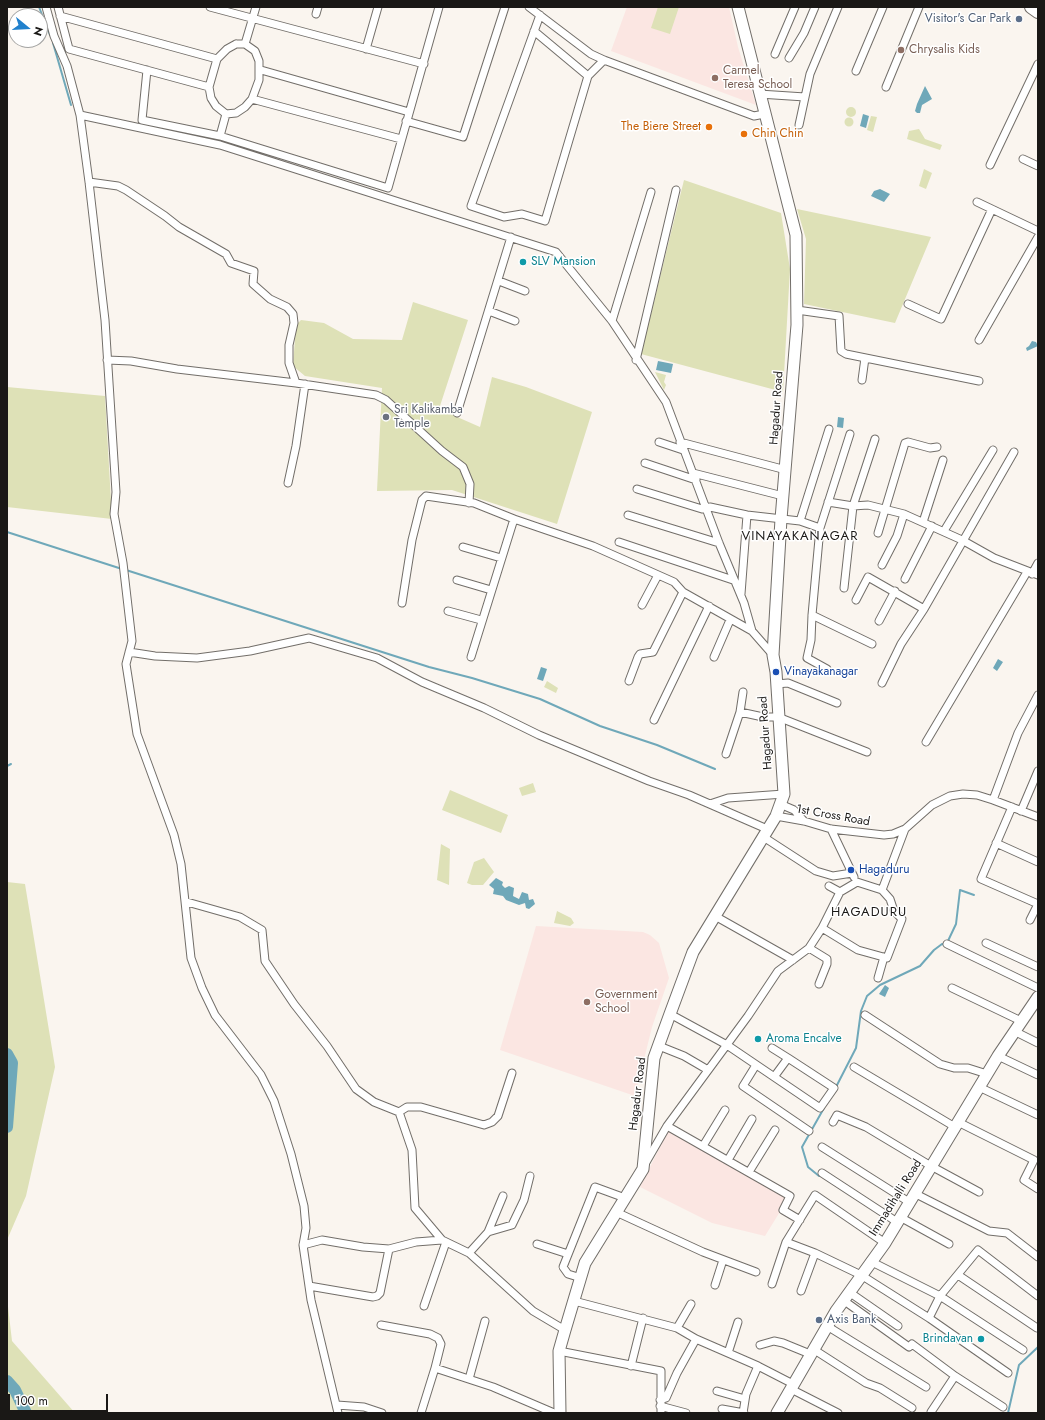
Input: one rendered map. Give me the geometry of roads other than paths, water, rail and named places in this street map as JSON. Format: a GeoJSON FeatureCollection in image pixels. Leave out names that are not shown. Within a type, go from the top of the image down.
{"type":"FeatureCollection","features":[{"type":"Feature","properties":{"kind":"main road"},"geometry":{"type":"LineString","coordinates":[[1031,7],[1038,12]]}},
{"type":"Feature","properties":{"kind":"street"},"geometry":{"type":"LineString","coordinates":[[46,7],[54,36],[67,66],[80,115],[90,182],[107,360],[116,492],[114,514],[128,602],[132,641],[126,664],[138,734],[174,835],[181,864],[191,958],[202,988],[215,1015],[262,1075],[274,1101],[291,1154],[304,1206],[306,1228],[303,1245],[316,1326],[338,1413]]}},
{"type":"Feature","properties":{"kind":"street"},"geometry":{"type":"LineString","coordinates":[[58,7],[69,49],[209,87]]}},
{"type":"Feature","properties":{"kind":"street"},"geometry":{"type":"LineString","coordinates":[[210,7],[424,64]]}},
{"type":"Feature","properties":{"kind":"street"},"geometry":{"type":"LineString","coordinates":[[245,44],[256,7]]}},
{"type":"Feature","properties":{"kind":"street"},"geometry":{"type":"LineString","coordinates":[[366,48],[378,7]]}},
{"type":"Feature","properties":{"kind":"street"},"geometry":{"type":"LineString","coordinates":[[147,70],[142,120],[220,136],[388,188],[439,7]]}},
{"type":"Feature","properties":{"kind":"street"},"geometry":{"type":"LineString","coordinates":[[406,122],[463,137],[505,7]]}},
{"type":"Feature","properties":{"kind":"street"},"geometry":{"type":"LineString","coordinates":[[529,7],[591,54],[604,60],[754,116],[764,114]]}},
{"type":"Feature","properties":{"kind":"street","name":"Hagadur Road"},"geometry":{"type":"LineString","coordinates":[[560,1413],[559,1351],[585,1263],[643,1169],[654,1058],[693,952],[764,833],[776,816],[782,799],[773,655],[781,519],[786,470],[797,310],[796,235],[738,7]]}},
{"type":"Feature","properties":{"kind":"street"},"geometry":{"type":"LineString","coordinates":[[775,54],[795,7]]}},
{"type":"Feature","properties":{"kind":"street"},"geometry":{"type":"LineString","coordinates":[[789,58],[804,34],[816,7]]}},
{"type":"Feature","properties":{"kind":"street"},"geometry":{"type":"LineString","coordinates":[[799,124],[810,74],[838,7]]}},
{"type":"Feature","properties":{"kind":"street"},"geometry":{"type":"LineString","coordinates":[[856,71],[882,7]]}},
{"type":"Feature","properties":{"kind":"street"},"geometry":{"type":"LineString","coordinates":[[886,86],[919,7]]}},
{"type":"Feature","properties":{"kind":"street"},"geometry":{"type":"LineString","coordinates":[[540,15],[471,206],[504,217],[522,214],[545,220],[588,76],[604,60]]}},
{"type":"Feature","properties":{"kind":"street"},"geometry":{"type":"LineString","coordinates":[[60,16],[217,59]]}},
{"type":"Feature","properties":{"kind":"street"},"geometry":{"type":"LineString","coordinates":[[534,31],[588,76]]}},
{"type":"Feature","properties":{"kind":"street"},"geometry":{"type":"LineString","coordinates":[[236,44],[245,44],[255,51],[259,61],[260,80],[252,99],[245,107],[236,113],[226,114],[216,106],[211,98],[209,87],[217,59],[227,48],[236,44]]}},
{"type":"Feature","properties":{"kind":"street"},"geometry":{"type":"LineString","coordinates":[[990,165],[1038,64]]}},
{"type":"Feature","properties":{"kind":"street"},"geometry":{"type":"LineString","coordinates":[[260,70],[409,112]]}},
{"type":"Feature","properties":{"kind":"street"},"geometry":{"type":"LineString","coordinates":[[759,94],[805,97]]}},
{"type":"Feature","properties":{"kind":"street"},"geometry":{"type":"LineString","coordinates":[[252,99],[401,139]]}},
{"type":"Feature","properties":{"kind":"street"},"geometry":{"type":"LineString","coordinates":[[220,136],[226,114]]}},
{"type":"Feature","properties":{"kind":"street"},"geometry":{"type":"LineString","coordinates":[[80,115],[220,145],[556,252],[612,321],[636,360],[666,402],[680,442],[740,595],[752,632]]}},
{"type":"Feature","properties":{"kind":"street"},"geometry":{"type":"LineString","coordinates":[[1023,159],[1038,166]]}},
{"type":"Feature","properties":{"kind":"street"},"geometry":{"type":"LineString","coordinates":[[90,182],[118,186],[126,190],[179,227],[226,254],[230,263],[254,271],[253,284],[270,299],[287,307],[293,314],[294,323],[289,345],[289,363],[296,383]]}},
{"type":"Feature","properties":{"kind":"street"},"geometry":{"type":"LineString","coordinates":[[636,360],[676,190]]}},
{"type":"Feature","properties":{"kind":"street"},"geometry":{"type":"LineString","coordinates":[[612,321],[651,192]]}},
{"type":"Feature","properties":{"kind":"street"},"geometry":{"type":"LineString","coordinates":[[977,202],[1038,231]]}},
{"type":"Feature","properties":{"kind":"street"},"geometry":{"type":"LineString","coordinates":[[908,304],[941,319],[992,209]]}},
{"type":"Feature","properties":{"kind":"street"},"geometry":{"type":"LineString","coordinates":[[457,413],[499,281],[511,237]]}},
{"type":"Feature","properties":{"kind":"street"},"geometry":{"type":"LineString","coordinates":[[979,340],[1038,237]]}},
{"type":"Feature","properties":{"kind":"street"},"geometry":{"type":"LineString","coordinates":[[499,281],[525,291]]}},
{"type":"Feature","properties":{"kind":"street"},"geometry":{"type":"LineString","coordinates":[[797,310],[840,316],[841,351],[846,354],[979,381]]}},
{"type":"Feature","properties":{"kind":"street"},"geometry":{"type":"LineString","coordinates":[[489,311],[515,320]]}},
{"type":"Feature","properties":{"kind":"street"},"geometry":{"type":"LineString","coordinates":[[862,380],[865,358]]}},
{"type":"Feature","properties":{"kind":"street"},"geometry":{"type":"LineString","coordinates":[[107,360],[305,384],[376,395],[386,400],[442,451],[463,466],[470,484],[469,503]]}},
{"type":"Feature","properties":{"kind":"street"},"geometry":{"type":"LineString","coordinates":[[288,483],[296,446],[305,384]]}},
{"type":"Feature","properties":{"kind":"street"},"geometry":{"type":"LineString","coordinates":[[800,521],[829,429]]}},
{"type":"Feature","properties":{"kind":"street"},"geometry":{"type":"LineString","coordinates":[[827,669],[808,658],[811,640],[820,528],[850,434]]}},
{"type":"Feature","properties":{"kind":"street"},"geometry":{"type":"LineString","coordinates":[[844,588],[853,506],[875,440]]}},
{"type":"Feature","properties":{"kind":"street"},"geometry":{"type":"LineString","coordinates":[[659,442],[684,450]]}},
{"type":"Feature","properties":{"kind":"street"},"geometry":{"type":"LineString","coordinates":[[680,442],[786,470]]}},
{"type":"Feature","properties":{"kind":"street"},"geometry":{"type":"LineString","coordinates":[[878,533],[905,443],[908,442],[930,448],[937,448]]}},
{"type":"Feature","properties":{"kind":"street"},"geometry":{"type":"LineString","coordinates":[[944,532],[993,450]]}},
{"type":"Feature","properties":{"kind":"street"},"geometry":{"type":"LineString","coordinates":[[882,683],[901,644],[924,609],[962,540],[1014,452]]}},
{"type":"Feature","properties":{"kind":"street"},"geometry":{"type":"LineString","coordinates":[[923,522],[943,460]]}},
{"type":"Feature","properties":{"kind":"street"},"geometry":{"type":"LineString","coordinates":[[645,463],[694,476],[783,496]]}},
{"type":"Feature","properties":{"kind":"street"},"geometry":{"type":"LineString","coordinates":[[637,489],[702,509],[710,507],[747,515],[800,521],[820,528]]}},
{"type":"Feature","properties":{"kind":"street"},"geometry":{"type":"LineString","coordinates":[[402,603],[412,540],[422,500],[426,496],[469,503],[593,546],[674,582],[683,592],[752,632],[773,655]]}},
{"type":"Feature","properties":{"kind":"street"},"geometry":{"type":"LineString","coordinates":[[828,502],[853,506],[868,505],[904,514],[962,540],[994,558],[1033,574]]}},
{"type":"Feature","properties":{"kind":"street"},"geometry":{"type":"LineString","coordinates":[[882,565],[897,536],[904,514]]}},
{"type":"Feature","properties":{"kind":"street"},"geometry":{"type":"LineString","coordinates":[[628,515],[719,543]]}},
{"type":"Feature","properties":{"kind":"street"},"geometry":{"type":"LineString","coordinates":[[740,595],[747,515]]}},
{"type":"Feature","properties":{"kind":"street"},"geometry":{"type":"LineString","coordinates":[[471,657],[481,620],[514,519]]}},
{"type":"Feature","properties":{"kind":"street"},"geometry":{"type":"LineString","coordinates":[[905,579],[932,526]]}},
{"type":"Feature","properties":{"kind":"street"},"geometry":{"type":"LineString","coordinates":[[619,542],[733,580]]}},
{"type":"Feature","properties":{"kind":"street"},"geometry":{"type":"LineString","coordinates":[[463,547],[501,558]]}},
{"type":"Feature","properties":{"kind":"street"},"geometry":{"type":"LineString","coordinates":[[926,742],[1025,578],[1033,574],[1038,563]]}},
{"type":"Feature","properties":{"kind":"street"},"geometry":{"type":"LineString","coordinates":[[642,605],[658,575]]}},
{"type":"Feature","properties":{"kind":"street"},"geometry":{"type":"LineString","coordinates":[[856,600],[868,577],[895,591],[924,609]]}},
{"type":"Feature","properties":{"kind":"street"},"geometry":{"type":"LineString","coordinates":[[457,580],[491,590]]}},
{"type":"Feature","properties":{"kind":"street"},"geometry":{"type":"LineString","coordinates":[[879,621],[895,591]]}},
{"type":"Feature","properties":{"kind":"street"},"geometry":{"type":"LineString","coordinates":[[628,681],[640,654],[653,652],[683,592]]}},
{"type":"Feature","properties":{"kind":"street"},"geometry":{"type":"LineString","coordinates":[[654,720],[709,606]]}},
{"type":"Feature","properties":{"kind":"street"},"geometry":{"type":"LineString","coordinates":[[448,611],[481,620]]}},
{"type":"Feature","properties":{"kind":"street"},"geometry":{"type":"LineString","coordinates":[[812,615],[872,644]]}},
{"type":"Feature","properties":{"kind":"street"},"geometry":{"type":"LineString","coordinates":[[714,657],[730,620]]}},
{"type":"Feature","properties":{"kind":"street"},"geometry":{"type":"LineString","coordinates":[[129,652],[155,656],[197,658],[250,651],[308,638],[377,658],[422,682],[484,708],[539,735],[710,804],[764,833],[816,871],[833,876],[852,873]]}},
{"type":"Feature","properties":{"kind":"street"},"geometry":{"type":"LineString","coordinates":[[776,684],[788,683],[837,703]]}},
{"type":"Feature","properties":{"kind":"street"},"geometry":{"type":"LineString","coordinates":[[726,754],[740,712],[743,692]]}},
{"type":"Feature","properties":{"kind":"street"},"geometry":{"type":"LineString","coordinates":[[993,800],[1018,733],[1038,695]]}},
{"type":"Feature","properties":{"kind":"street"},"geometry":{"type":"LineString","coordinates":[[740,712],[763,717],[778,717],[867,752]]}},
{"type":"Feature","properties":{"kind":"street"},"geometry":{"type":"LineString","coordinates":[[1021,811],[1038,771]]}},
{"type":"Feature","properties":{"kind":"street","name":"1st Cross Road"},"geometry":{"type":"LineString","coordinates":[[776,816],[804,821],[831,829],[884,835],[893,834],[905,829],[932,805],[950,796],[963,794],[977,795],[993,800],[1038,818]]}},
{"type":"Feature","properties":{"kind":"street"},"geometry":{"type":"LineString","coordinates":[[710,804],[728,798],[782,799],[804,821]]}},
{"type":"Feature","properties":{"kind":"street"},"geometry":{"type":"LineString","coordinates":[[1012,807],[981,879],[1038,904],[1030,920]]}},
{"type":"Feature","properties":{"kind":"street"},"geometry":{"type":"LineString","coordinates":[[822,928],[858,950],[887,958],[902,922],[902,919],[894,911],[890,899],[882,890],[857,882],[831,829]]}},
{"type":"Feature","properties":{"kind":"street"},"geometry":{"type":"LineString","coordinates":[[882,890],[905,829]]}},
{"type":"Feature","properties":{"kind":"street"},"geometry":{"type":"LineString","coordinates":[[996,843],[1038,862]]}},
{"type":"Feature","properties":{"kind":"street"},"geometry":{"type":"LineString","coordinates":[[643,1169],[667,1126],[727,1045],[778,972],[809,948],[822,928],[840,892],[857,882]]}},
{"type":"Feature","properties":{"kind":"street"},"geometry":{"type":"LineString","coordinates":[[829,886],[840,892]]}},
{"type":"Feature","properties":{"kind":"street"},"geometry":{"type":"LineString","coordinates":[[186,902],[240,917],[262,930],[265,961],[294,1004],[328,1046],[356,1089],[374,1102],[399,1112],[407,1108],[421,1107],[484,1125],[488,1124],[498,1116],[512,1073]]}},
{"type":"Feature","properties":{"kind":"street"},"geometry":{"type":"LineString","coordinates":[[715,916],[793,960]]}},
{"type":"Feature","properties":{"kind":"street"},"geometry":{"type":"LineString","coordinates":[[986,943],[1038,967]]}},
{"type":"Feature","properties":{"kind":"street"},"geometry":{"type":"LineString","coordinates":[[947,944],[1038,988]]}},
{"type":"Feature","properties":{"kind":"street"},"geometry":{"type":"LineString","coordinates":[[809,948],[827,959],[827,964],[819,984]]}},
{"type":"Feature","properties":{"kind":"street"},"geometry":{"type":"LineString","coordinates":[[878,978],[884,957]]}},
{"type":"Feature","properties":{"kind":"street"},"geometry":{"type":"LineString","coordinates":[[952,988],[1021,1021]]}},
{"type":"Feature","properties":{"kind":"street","name":"Immadihalli Road"},"geometry":{"type":"LineString","coordinates":[[777,1413],[827,1326],[870,1261],[885,1243],[911,1197],[998,1056],[1038,997]]}},
{"type":"Feature","properties":{"kind":"street"},"geometry":{"type":"LineString","coordinates":[[670,1014],[727,1045],[820,1108],[834,1088],[772,1048]]}},
{"type":"Feature","properties":{"kind":"street"},"geometry":{"type":"LineString","coordinates":[[865,1015],[940,1064],[954,1068],[968,1068],[987,1074]]}},
{"type":"Feature","properties":{"kind":"street"},"geometry":{"type":"LineString","coordinates":[[1014,1031],[1038,1043]]}},
{"type":"Feature","properties":{"kind":"street"},"geometry":{"type":"LineString","coordinates":[[659,1046],[684,1056],[708,1070]]}},
{"type":"Feature","properties":{"kind":"street"},"geometry":{"type":"LineString","coordinates":[[998,1056],[1038,1074]]}},
{"type":"Feature","properties":{"kind":"street"},"geometry":{"type":"LineString","coordinates":[[774,1077],[788,1058]]}},
{"type":"Feature","properties":{"kind":"street"},"geometry":{"type":"LineString","coordinates":[[756,1065],[743,1086],[809,1131]]}},
{"type":"Feature","properties":{"kind":"street"},"geometry":{"type":"LineString","coordinates":[[854,1067],[957,1124],[1034,1160],[1024,1180],[1038,1189]]}},
{"type":"Feature","properties":{"kind":"street"},"geometry":{"type":"LineString","coordinates":[[979,1087],[1038,1115]]}},
{"type":"Feature","properties":{"kind":"street"},"geometry":{"type":"LineString","coordinates":[[703,1146],[725,1110]]}},
{"type":"Feature","properties":{"kind":"street"},"geometry":{"type":"LineString","coordinates":[[399,1112],[412,1150],[415,1208],[444,1241],[469,1253],[532,1311],[565,1330]]}},
{"type":"Feature","properties":{"kind":"street"},"geometry":{"type":"LineString","coordinates":[[833,1122],[837,1114],[866,1127],[978,1192]]}},
{"type":"Feature","properties":{"kind":"street"},"geometry":{"type":"LineString","coordinates":[[728,1160],[752,1119]]}},
{"type":"Feature","properties":{"kind":"street"},"geometry":{"type":"LineString","coordinates":[[667,1126],[790,1196],[783,1210],[800,1220]]}},
{"type":"Feature","properties":{"kind":"street"},"geometry":{"type":"LineString","coordinates":[[749,1172],[775,1130]]}},
{"type":"Feature","properties":{"kind":"street"},"geometry":{"type":"LineString","coordinates":[[822,1147],[911,1197],[989,1230],[1007,1232],[1038,1257]]}},
{"type":"Feature","properties":{"kind":"street"},"geometry":{"type":"LineString","coordinates":[[822,1173],[898,1219],[949,1244]]}},
{"type":"Feature","properties":{"kind":"street"},"geometry":{"type":"LineString","coordinates":[[488,1232],[512,1225],[524,1200],[530,1176]]}},
{"type":"Feature","properties":{"kind":"street"},"geometry":{"type":"LineString","coordinates":[[581,1278],[568,1274],[563,1267],[595,1187],[624,1198]]}},
{"type":"Feature","properties":{"kind":"street"},"geometry":{"type":"LineString","coordinates":[[772,1284],[786,1242],[815,1195],[885,1243]]}},
{"type":"Feature","properties":{"kind":"street"},"geometry":{"type":"LineString","coordinates":[[469,1253],[488,1232],[503,1196]]}},
{"type":"Feature","properties":{"kind":"street"},"geometry":{"type":"LineString","coordinates":[[616,1212],[723,1260],[756,1272]]}},
{"type":"Feature","properties":{"kind":"street"},"geometry":{"type":"LineString","coordinates":[[303,1245],[322,1240],[363,1247],[389,1249],[416,1242],[444,1241]]}},
{"type":"Feature","properties":{"kind":"street"},"geometry":{"type":"LineString","coordinates":[[424,1306],[444,1241]]}},
{"type":"Feature","properties":{"kind":"street"},"geometry":{"type":"LineString","coordinates":[[786,1242],[815,1253],[861,1275],[928,1318],[1008,1373]]}},
{"type":"Feature","properties":{"kind":"street"},"geometry":{"type":"LineString","coordinates":[[537,1244],[568,1254]]}},
{"type":"Feature","properties":{"kind":"street"},"geometry":{"type":"LineString","coordinates":[[309,1286],[372,1297],[377,1296],[380,1293],[389,1249]]}},
{"type":"Feature","properties":{"kind":"street"},"geometry":{"type":"LineString","coordinates":[[928,1318],[940,1296],[978,1250],[1038,1296]]}},
{"type":"Feature","properties":{"kind":"street"},"geometry":{"type":"LineString","coordinates":[[801,1291],[815,1253]]}},
{"type":"Feature","properties":{"kind":"street"},"geometry":{"type":"LineString","coordinates":[[715,1285],[723,1260]]}},
{"type":"Feature","properties":{"kind":"street"},"geometry":{"type":"LineString","coordinates":[[870,1261],[940,1296],[1023,1350]]}},
{"type":"Feature","properties":{"kind":"street"},"geometry":{"type":"LineString","coordinates":[[958,1275],[1037,1328]]}},
{"type":"Feature","properties":{"kind":"street"},"geometry":{"type":"LineString","coordinates":[[846,1296],[898,1326]]}},
{"type":"Feature","properties":{"kind":"street"},"geometry":{"type":"LineString","coordinates":[[846,1296],[910,1347],[912,1344],[955,1376],[1003,1407]]}},
{"type":"Feature","properties":{"kind":"street"},"geometry":{"type":"LineString","coordinates":[[574,1301],[677,1328],[696,1339],[758,1366],[838,1413]]}},
{"type":"Feature","properties":{"kind":"street"},"geometry":{"type":"LineString","coordinates":[[677,1328],[690,1304]]}},
{"type":"Feature","properties":{"kind":"street"},"geometry":{"type":"LineString","coordinates":[[631,1366],[643,1318]]}},
{"type":"Feature","properties":{"kind":"street"},"geometry":{"type":"LineString","coordinates":[[469,1379],[485,1321]]}},
{"type":"Feature","properties":{"kind":"street"},"geometry":{"type":"LineString","coordinates":[[728,1353],[738,1322]]}},
{"type":"Feature","properties":{"kind":"street"},"geometry":{"type":"LineString","coordinates":[[381,1325],[430,1334],[438,1338],[440,1344],[435,1368],[421,1413]]}},
{"type":"Feature","properties":{"kind":"street"},"geometry":{"type":"LineString","coordinates":[[827,1326],[926,1388]]}},
{"type":"Feature","properties":{"kind":"street"},"geometry":{"type":"LineString","coordinates":[[661,1406],[696,1339]]}},
{"type":"Feature","properties":{"kind":"street"},"geometry":{"type":"LineString","coordinates":[[760,1345],[774,1341],[783,1342],[812,1352],[866,1383],[880,1388],[912,1408]]}},
{"type":"Feature","properties":{"kind":"street"},"geometry":{"type":"LineString","coordinates":[[559,1351],[661,1371],[661,1406]]}},
{"type":"Feature","properties":{"kind":"street"},"geometry":{"type":"LineString","coordinates":[[722,1409],[744,1413],[746,1400],[758,1366]]}},
{"type":"Feature","properties":{"kind":"street"},"geometry":{"type":"LineString","coordinates":[[435,1368],[493,1387],[554,1413]]}},
{"type":"Feature","properties":{"kind":"street"},"geometry":{"type":"LineString","coordinates":[[931,1412],[955,1376]]}},
{"type":"Feature","properties":{"kind":"street"},"geometry":{"type":"LineString","coordinates":[[717,1391],[746,1400]]}},
{"type":"Feature","properties":{"kind":"street"},"geometry":{"type":"LineString","coordinates":[[337,1405],[364,1407],[382,1413]]}},
{"type":"Feature","properties":{"kind":"street"},"geometry":{"type":"LineString","coordinates":[[661,1406],[686,1413]]}},
{"type":"Feature","properties":{"kind":"water"},"geometry":{"type":"Polygon","coordinates":[[[925,86],[932,99],[922,105],[920,113],[917,113],[915,111],[917,104],[925,86]]]}},
{"type":"Feature","properties":{"kind":"water"},"geometry":{"type":"Polygon","coordinates":[[[863,114],[869,116],[866,128],[860,126],[863,114]]]}},
{"type":"Feature","properties":{"kind":"water"},"geometry":{"type":"Polygon","coordinates":[[[880,189],[890,194],[884,202],[871,196],[874,191],[880,189]]]}},
{"type":"Feature","properties":{"kind":"water"},"geometry":{"type":"Polygon","coordinates":[[[1032,341],[1036,342],[1038,346],[1027,351],[1026,348],[1032,341]]]}},
{"type":"Feature","properties":{"kind":"water"},"geometry":{"type":"Polygon","coordinates":[[[658,361],[673,364],[671,373],[656,370],[658,361]]]}},
{"type":"Feature","properties":{"kind":"water"},"geometry":{"type":"Polygon","coordinates":[[[838,417],[844,418],[843,428],[837,427],[838,417]]]}},
{"type":"Feature","properties":{"kind":"water"},"geometry":{"type":"Polygon","coordinates":[[[998,659],[1003,662],[997,671],[993,668],[998,659]]]}},
{"type":"Feature","properties":{"kind":"water"},"geometry":{"type":"Polygon","coordinates":[[[541,667],[547,669],[543,681],[537,679],[541,667]]]}},
{"type":"Feature","properties":{"kind":"water"},"geometry":{"type":"Polygon","coordinates":[[[496,878],[503,882],[502,885],[505,888],[509,886],[514,888],[513,896],[519,899],[522,892],[528,894],[529,900],[533,899],[535,904],[529,909],[526,908],[525,903],[519,905],[506,900],[503,896],[493,894],[494,889],[489,885],[496,878]]]}},
{"type":"Feature","properties":{"kind":"water"},"geometry":{"type":"Polygon","coordinates":[[[885,985],[889,988],[885,997],[879,994],[885,985]]]}},
{"type":"Feature","properties":{"kind":"waterway"},"geometry":{"type":"LineString","coordinates":[[39,7],[50,35]]}},
{"type":"Feature","properties":{"kind":"waterway"},"geometry":{"type":"LineString","coordinates":[[53,43],[71,105]]}},
{"type":"Feature","properties":{"kind":"waterway"},"geometry":{"type":"LineString","coordinates":[[7,532],[122,569]]}},
{"type":"Feature","properties":{"kind":"waterway"},"geometry":{"type":"LineString","coordinates":[[126,570],[429,667],[472,678],[540,699],[600,726],[657,745],[715,769]]}},
{"type":"Feature","properties":{"kind":"waterway"},"geometry":{"type":"LineString","coordinates":[[7,766],[11,764]]}},
{"type":"Feature","properties":{"kind":"waterway"},"geometry":{"type":"LineString","coordinates":[[947,943],[956,924],[960,890],[974,895]]}},
{"type":"Feature","properties":{"kind":"waterway"},"geometry":{"type":"LineString","coordinates":[[836,1087],[856,1048],[861,1011],[867,996],[880,985],[920,966],[934,950],[942,944],[945,945]]}},
{"type":"Feature","properties":{"kind":"waterway"},"geometry":{"type":"LineString","coordinates":[[7,1054],[12,1063],[7,1127]]}},
{"type":"Feature","properties":{"kind":"waterway"},"geometry":{"type":"LineString","coordinates":[[819,1176],[808,1167],[802,1147],[824,1108]]}},
{"type":"Feature","properties":{"kind":"waterway"},"geometry":{"type":"LineString","coordinates":[[1008,1413],[1019,1365],[1038,1347]]}},
{"type":"Feature","properties":{"kind":"waterway"},"geometry":{"type":"LineString","coordinates":[[7,1381],[15,1390],[26,1413]]}},
{"type":"Feature","properties":{"kind":"place","name":"Visitor's Car Park"},"geometry":{"type":"Point","coordinates":[1019,19]}},
{"type":"Feature","properties":{"kind":"place","name":"Chrysalis Kids"},"geometry":{"type":"Point","coordinates":[901,50]}},
{"type":"Feature","properties":{"kind":"place","name":"Carmel Teresa School"},"geometry":{"type":"Point","coordinates":[715,78]}},
{"type":"Feature","properties":{"kind":"place","name":"The Biere Street"},"geometry":{"type":"Point","coordinates":[709,127]}},
{"type":"Feature","properties":{"kind":"place","name":"Chin Chin"},"geometry":{"type":"Point","coordinates":[744,134]}},
{"type":"Feature","properties":{"kind":"place","name":"SLV Mansion"},"geometry":{"type":"Point","coordinates":[523,262]}},
{"type":"Feature","properties":{"kind":"place","name":"Sri Kalikamba Temple"},"geometry":{"type":"Point","coordinates":[386,417]}},
{"type":"Feature","properties":{"kind":"place","name":"Vinayakanagar"},"geometry":{"type":"Point","coordinates":[776,672]}},
{"type":"Feature","properties":{"kind":"place","name":"Hagaduru"},"geometry":{"type":"Point","coordinates":[851,870]}},
{"type":"Feature","properties":{"kind":"place","name":"Government School"},"geometry":{"type":"Point","coordinates":[587,1002]}},
{"type":"Feature","properties":{"kind":"place","name":"Aroma Encalve"},"geometry":{"type":"Point","coordinates":[758,1039]}},
{"type":"Feature","properties":{"kind":"place","name":"Axis Bank"},"geometry":{"type":"Point","coordinates":[819,1320]}},
{"type":"Feature","properties":{"kind":"place","name":"Brindavan"},"geometry":{"type":"Point","coordinates":[981,1339]}},
{"type":"Feature","properties":{"kind":"district","name":"VINAYAKANAGAR"},"geometry":{"type":"Point","coordinates":[800,537]}},
{"type":"Feature","properties":{"kind":"district","name":"HAGADURU"},"geometry":{"type":"Point","coordinates":[869,913]}}]}
